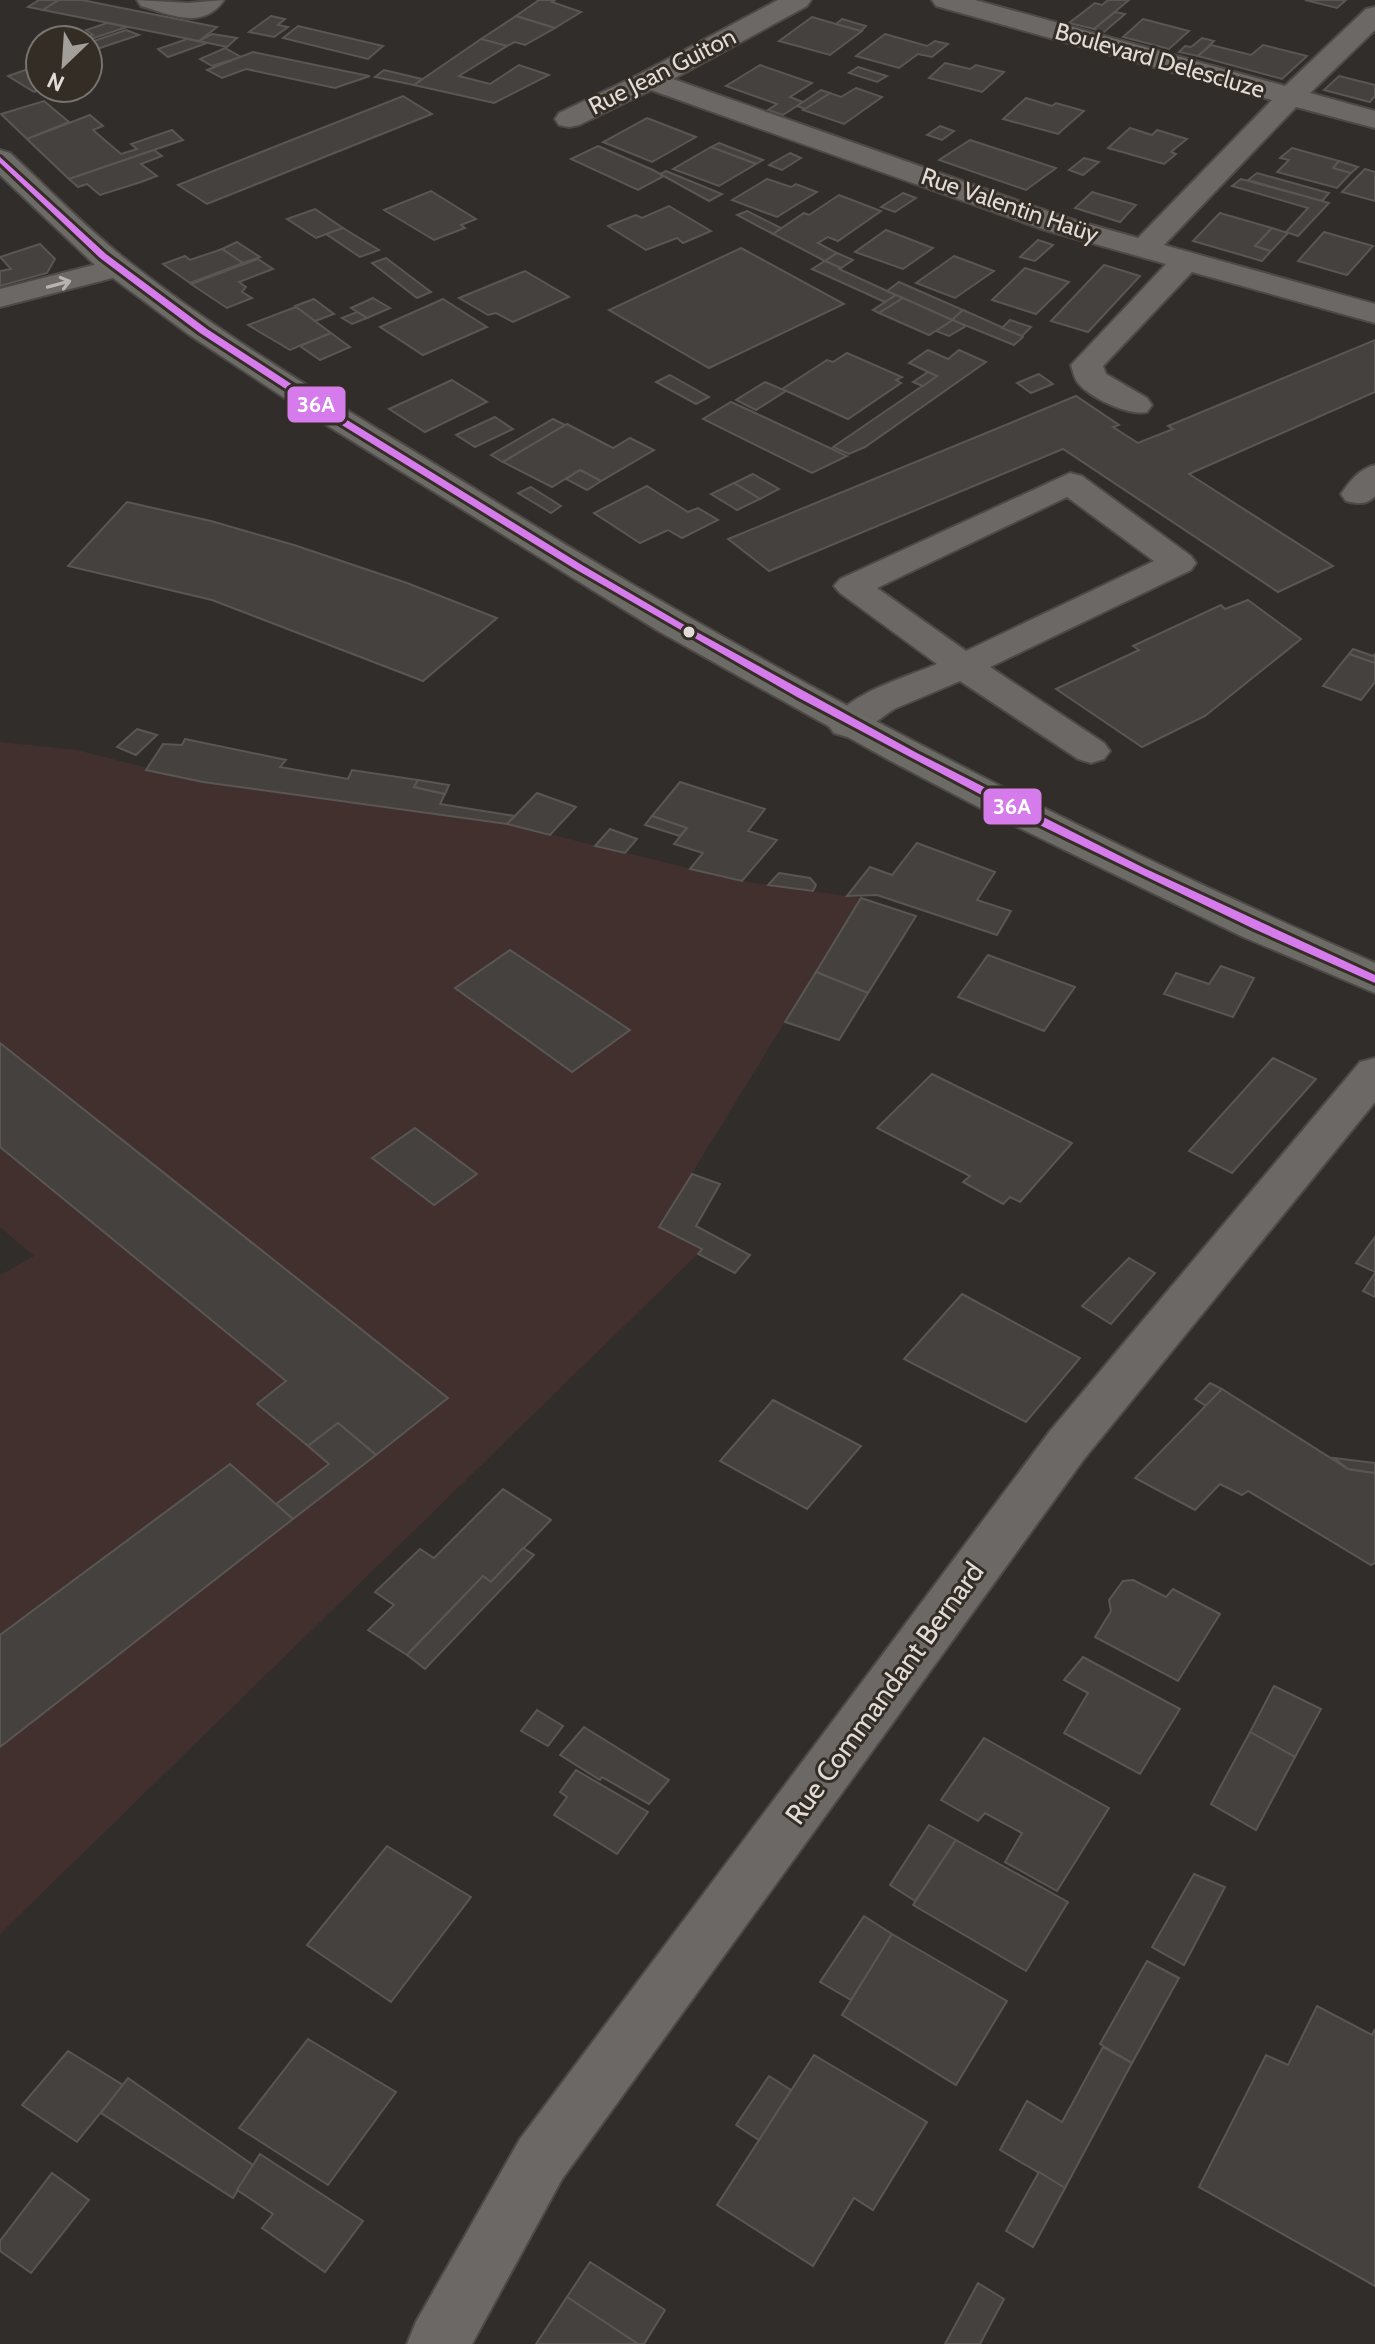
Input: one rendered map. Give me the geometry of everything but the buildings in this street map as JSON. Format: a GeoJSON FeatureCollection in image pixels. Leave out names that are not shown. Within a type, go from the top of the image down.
{"type":"FeatureCollection","features":[{"type":"Feature","properties":{"kind":"main road"},"geometry":{"type":"LineString","coordinates":[[0,159],[117,268],[217,339],[513,528],[714,650],[847,725],[1242,922],[1375,979]]}},
{"type":"Feature","properties":{"kind":"street"},"geometry":{"type":"LineString","coordinates":[[150,0],[192,12],[211,0]]}},
{"type":"Feature","properties":{"kind":"street","name":"Rue Jean Guiton"},"geometry":{"type":"LineString","coordinates":[[569,119],[650,80],[798,0]]}},
{"type":"Feature","properties":{"kind":"street","name":"Boulevard Delescluze"},"geometry":{"type":"LineString","coordinates":[[945,0],[1375,120]]}},
{"type":"Feature","properties":{"kind":"street"},"geometry":{"type":"LineString","coordinates":[[1144,249],[1291,96],[1375,15]]}},
{"type":"Feature","properties":{"kind":"street","name":"Rue Valentin Haüy"},"geometry":{"type":"LineString","coordinates":[[650,80],[1056,224],[1375,314]]}},
{"type":"Feature","properties":{"kind":"street"},"geometry":{"type":"LineString","coordinates":[[1136,405],[1091,379],[1087,365],[1186,261]]}},
{"type":"Feature","properties":{"kind":"street"},"geometry":{"type":"LineString","coordinates":[[0,298],[117,268]]}},
{"type":"Feature","properties":{"kind":"street"},"geometry":{"type":"LineString","coordinates":[[847,725],[881,701],[963,666],[1179,563],[1070,483],[852,586],[963,666],[1091,751]]}},
{"type":"Feature","properties":{"kind":"street","name":"Rue Commandant Bernard"},"geometry":{"type":"LineString","coordinates":[[438,2344],[541,2159],[1067,1445],[1375,1073]]}},
{"type":"Feature","properties":{"kind":"shaded area"},"geometry":{"type":"Polygon","coordinates":[[[0,742],[77,750],[203,782],[507,824],[742,881],[861,898],[659,1227],[702,1249],[698,1254],[0,1934],[0,1275],[34,1256],[0,1227],[0,742]]]}},
{"type":"Feature","properties":{"kind":"transit line","name":"36A"},"geometry":{"type":"LineString","coordinates":[[0,159],[103,256],[161,301],[335,417],[579,567],[913,756],[1142,871],[1375,979]]}}]}
